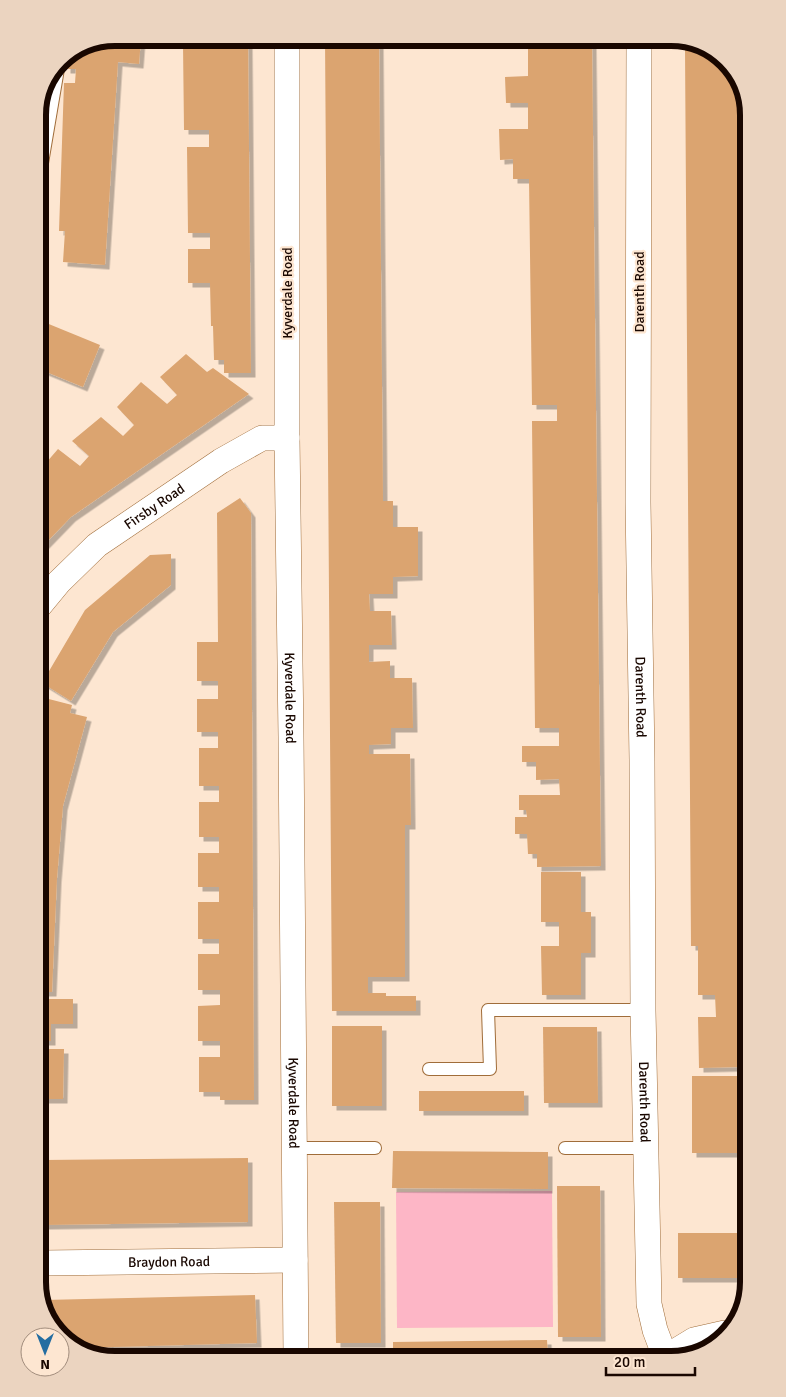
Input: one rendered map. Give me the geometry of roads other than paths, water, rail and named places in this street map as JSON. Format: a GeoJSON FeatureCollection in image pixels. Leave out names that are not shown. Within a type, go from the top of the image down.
{"type":"FeatureCollection","features":[{"type":"Feature","properties":{"kind":"street","name":"Kyverdale Road"},"geometry":{"type":"LineString","coordinates":[[287,46],[287,438],[296,1351]]}},
{"type":"Feature","properties":{"kind":"street","name":"Darenth Road"},"geometry":{"type":"LineString","coordinates":[[639,46],[638,502],[643,1010],[649,1304],[655,1330],[663,1351]]}},
{"type":"Feature","properties":{"kind":"street","name":"Firsby Road"},"geometry":{"type":"LineString","coordinates":[[46,597],[97,545],[221,461],[262,438],[287,438]]}},
{"type":"Feature","properties":{"kind":"street","name":"Braydon Road"},"geometry":{"type":"LineString","coordinates":[[46,1263],[295,1260]]}},
{"type":"Feature","properties":{"kind":"street"},"geometry":{"type":"LineString","coordinates":[[678,1350],[694,1340],[713,1336]]}},
{"type":"Feature","properties":{"kind":"lane"},"geometry":{"type":"LineString","coordinates":[[46,140],[56,80]]}},
{"type":"Feature","properties":{"kind":"lane"},"geometry":{"type":"LineString","coordinates":[[429,1069],[490,1069],[488,1010],[643,1010]]}},
{"type":"Feature","properties":{"kind":"lane"},"geometry":{"type":"LineString","coordinates":[[294,1148],[375,1148]]}},
{"type":"Feature","properties":{"kind":"lane"},"geometry":{"type":"LineString","coordinates":[[565,1148],[646,1148]]}}]}
